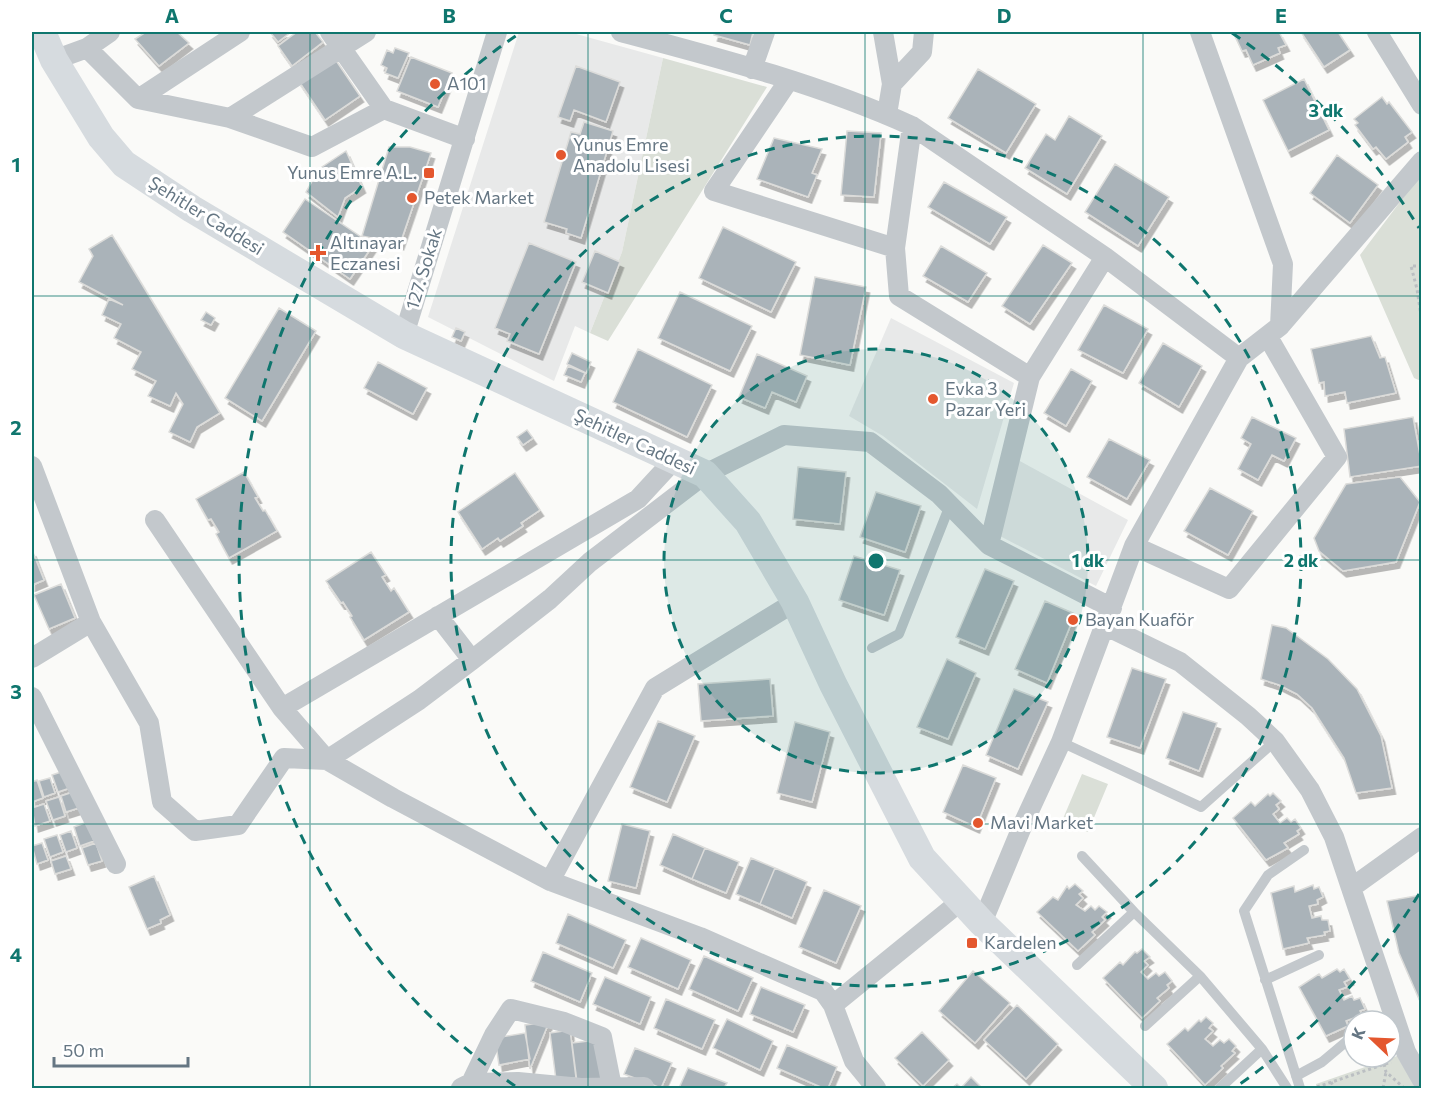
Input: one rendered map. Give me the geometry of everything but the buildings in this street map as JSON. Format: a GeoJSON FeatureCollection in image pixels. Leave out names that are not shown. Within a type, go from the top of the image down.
{"type":"FeatureCollection","features":[{"type":"Feature","properties":{"kind":"street","name":"Şehitler Caddesi"},"geometry":{"type":"LineString","coordinates":[[42,32],[54,60],[101,137],[124,164],[192,209],[404,335],[705,474],[748,522],[795,602],[833,684],[922,858],[982,923],[1154,1089]]}},
{"type":"Feature","properties":{"kind":"street"},"geometry":{"type":"LineString","coordinates":[[54,60],[87,48],[110,32]]}},
{"type":"Feature","properties":{"kind":"street"},"geometry":{"type":"LineString","coordinates":[[138,99],[240,32]]}},
{"type":"Feature","properties":{"kind":"street"},"geometry":{"type":"LineString","coordinates":[[230,118],[335,39],[366,32]]}},
{"type":"Feature","properties":{"kind":"street","name":"127. Sokak"},"geometry":{"type":"LineString","coordinates":[[404,335],[497,32]]}},
{"type":"Feature","properties":{"kind":"street"},"geometry":{"type":"LineString","coordinates":[[621,32],[789,80],[886,114],[912,126],[1105,257],[1239,358]]}},
{"type":"Feature","properties":{"kind":"street"},"geometry":{"type":"LineString","coordinates":[[752,69],[765,32]]}},
{"type":"Feature","properties":{"kind":"street"},"geometry":{"type":"LineString","coordinates":[[883,32],[892,84],[886,114]]}},
{"type":"Feature","properties":{"kind":"street"},"geometry":{"type":"LineString","coordinates":[[892,84],[922,52],[924,32]]}},
{"type":"Feature","properties":{"kind":"street"},"geometry":{"type":"LineString","coordinates":[[1134,546],[1229,589],[1337,457],[1274,331],[1283,264],[1200,32]]}},
{"type":"Feature","properties":{"kind":"street"},"geometry":{"type":"LineString","coordinates":[[1377,32],[1422,105]]}},
{"type":"Feature","properties":{"kind":"street"},"geometry":{"type":"LineString","coordinates":[[335,39],[384,109],[465,138]]}},
{"type":"Feature","properties":{"kind":"street"},"geometry":{"type":"LineString","coordinates":[[87,48],[138,99],[230,118],[312,147],[384,109]]}},
{"type":"Feature","properties":{"kind":"street"},"geometry":{"type":"LineString","coordinates":[[789,80],[714,191],[895,248]]}},
{"type":"Feature","properties":{"kind":"street"},"geometry":{"type":"LineString","coordinates":[[912,126],[895,248],[899,296],[1030,376]]}},
{"type":"Feature","properties":{"kind":"street"},"geometry":{"type":"LineString","coordinates":[[982,923],[1024,822],[1061,742],[1134,546],[1239,358],[1274,331],[1422,161]]}},
{"type":"Feature","properties":{"kind":"street"},"geometry":{"type":"LineString","coordinates":[[989,545],[1030,376],[1105,257]]}},
{"type":"Feature","properties":{"kind":"street"},"geometry":{"type":"LineString","coordinates":[[32,466],[91,622],[149,723],[162,802],[195,831],[238,825],[284,758],[327,759],[419,700],[550,599],[590,562],[705,474],[784,435],[870,442],[939,494],[989,545],[1180,662],[1248,716],[1275,741],[1310,790],[1334,837],[1406,1052],[1422,1080]]}},
{"type":"Feature","properties":{"kind":"street"},"geometry":{"type":"LineString","coordinates":[[282,708],[638,499],[674,460]]}},
{"type":"Feature","properties":{"kind":"street"},"geometry":{"type":"LineString","coordinates":[[155,520],[282,708],[327,759],[393,798],[549,881],[700,937],[823,991],[833,1005],[854,1061],[876,1089]]}},
{"type":"Feature","properties":{"kind":"street"},"geometry":{"type":"LineString","coordinates":[[549,881],[655,688],[795,602]]}},
{"type":"Feature","properties":{"kind":"street"},"geometry":{"type":"LineString","coordinates":[[438,616],[472,660]]}},
{"type":"Feature","properties":{"kind":"street"},"geometry":{"type":"LineString","coordinates":[[32,658],[91,622]]}},
{"type":"Feature","properties":{"kind":"street"},"geometry":{"type":"LineString","coordinates":[[32,698],[116,864]]}},
{"type":"Feature","properties":{"kind":"street"},"geometry":{"type":"LineString","coordinates":[[1351,888],[1422,837]]}},
{"type":"Feature","properties":{"kind":"street"},"geometry":{"type":"LineString","coordinates":[[833,1005],[961,901]]}},
{"type":"Feature","properties":{"kind":"street"},"geometry":{"type":"LineString","coordinates":[[466,1086],[494,1035],[511,1010],[564,1023],[602,1037],[612,1087]]}},
{"type":"Feature","properties":{"kind":"street"},"geometry":{"type":"LineString","coordinates":[[466,1086],[518,1082],[581,1088],[644,1087]]}},
{"type":"Feature","properties":{"kind":"lane"},"geometry":{"type":"LineString","coordinates":[[872,648],[899,634],[950,505]]}},
{"type":"Feature","properties":{"kind":"lane"},"geometry":{"type":"LineString","coordinates":[[1061,742],[1201,807],[1275,741]]}},
{"type":"Feature","properties":{"kind":"lane"},"geometry":{"type":"LineString","coordinates":[[1300,1089],[1244,911],[1268,875],[1304,850]]}},
{"type":"Feature","properties":{"kind":"lane"},"geometry":{"type":"LineString","coordinates":[[1082,856],[1134,912],[1200,976],[1262,1049],[1287,1089]]}},
{"type":"Feature","properties":{"kind":"lane"},"geometry":{"type":"LineString","coordinates":[[1077,965],[1134,912]]}},
{"type":"Feature","properties":{"kind":"lane"},"geometry":{"type":"LineString","coordinates":[[1265,980],[1319,955]]}},
{"type":"Feature","properties":{"kind":"lane"},"geometry":{"type":"LineString","coordinates":[[1145,1026],[1200,976]]}},
{"type":"Feature","properties":{"kind":"lane"},"geometry":{"type":"LineString","coordinates":[[1296,1076],[1322,1062],[1342,1045]]}},
{"type":"Feature","properties":{"kind":"lane"},"geometry":{"type":"LineString","coordinates":[[1220,1089],[1262,1049]]}},
{"type":"Feature","properties":{"kind":"path"},"geometry":{"type":"LineString","coordinates":[[1422,266],[1411,266],[1422,322]]}},
{"type":"Feature","properties":{"kind":"path"},"geometry":{"type":"LineString","coordinates":[[1422,334],[1422,354]]}},
{"type":"Feature","properties":{"kind":"path"},"geometry":{"type":"LineString","coordinates":[[1317,1087],[1369,1069]]}},
{"type":"Feature","properties":{"kind":"path"},"geometry":{"type":"LineString","coordinates":[[1383,1089],[1385,1069]]}},
{"type":"Feature","properties":{"kind":"path"},"geometry":{"type":"LineString","coordinates":[[1386,1072],[1405,1089]]}},
{"type":"Feature","properties":{"kind":"path"},"geometry":{"type":"LineString","coordinates":[[1331,1082],[1334,1089]]}},
{"type":"Feature","properties":{"kind":"shaded area","name":"Yunus Emre Anadolu Lisesi"},"geometry":{"type":"Polygon","coordinates":[[[519,32],[569,32],[663,58],[622,252],[590,333],[575,326],[554,381],[428,317],[519,32]]]}},
{"type":"Feature","properties":{"kind":"shaded area"},"geometry":{"type":"Polygon","coordinates":[[[663,58],[767,87],[608,341],[590,333],[622,252],[663,58]]]}},
{"type":"Feature","properties":{"kind":"shaded area"},"geometry":{"type":"Polygon","coordinates":[[[1421,174],[1421,381],[1414,378],[1360,255],[1421,174]]]}},
{"type":"Feature","properties":{"kind":"shaded area","name":"Evka 3 Pazar Yeri"},"geometry":{"type":"Polygon","coordinates":[[[891,318],[1014,383],[977,509],[883,436],[849,416],[891,318]]]}},
{"type":"Feature","properties":{"kind":"shaded area","name":"Evka 3 Pazar Yeri"},"geometry":{"type":"Polygon","coordinates":[[[1018,460],[1128,520],[1096,586],[998,535],[1018,460]]]}},
{"type":"Feature","properties":{"kind":"shaded area"},"geometry":{"type":"Polygon","coordinates":[[[1082,774],[1108,784],[1088,832],[1062,821],[1082,774]]]}},
{"type":"Feature","properties":{"kind":"shaded area"},"geometry":{"type":"Polygon","coordinates":[[[1402,1064],[1417,1088],[1317,1088],[1316,1084],[1359,1069],[1402,1069],[1402,1064]]]}},
{"type":"Feature","properties":{"kind":"place","name":"A101"},"geometry":{"type":"Point","coordinates":[435,84]}},
{"type":"Feature","properties":{"kind":"place","name":"Yunus Emre Anadolu Lisesi"},"geometry":{"type":"Point","coordinates":[561,155]}},
{"type":"Feature","properties":{"kind":"place","name":"Yunus Emre A.L."},"geometry":{"type":"Point","coordinates":[429,173]}},
{"type":"Feature","properties":{"kind":"place","name":"Petek Market"},"geometry":{"type":"Point","coordinates":[412,198]}},
{"type":"Feature","properties":{"kind":"place","name":"Altınayar Eczanesi"},"geometry":{"type":"Point","coordinates":[318,253]}},
{"type":"Feature","properties":{"kind":"place","name":"Evka 3 Pazar Yeri"},"geometry":{"type":"Point","coordinates":[933,399]}},
{"type":"Feature","properties":{"kind":"place","name":"Bayan Kuaför"},"geometry":{"type":"Point","coordinates":[1073,620]}},
{"type":"Feature","properties":{"kind":"place","name":"Mavi Market"},"geometry":{"type":"Point","coordinates":[978,823]}},
{"type":"Feature","properties":{"kind":"place","name":"Kardelen"},"geometry":{"type":"Point","coordinates":[972,943]}}]}
